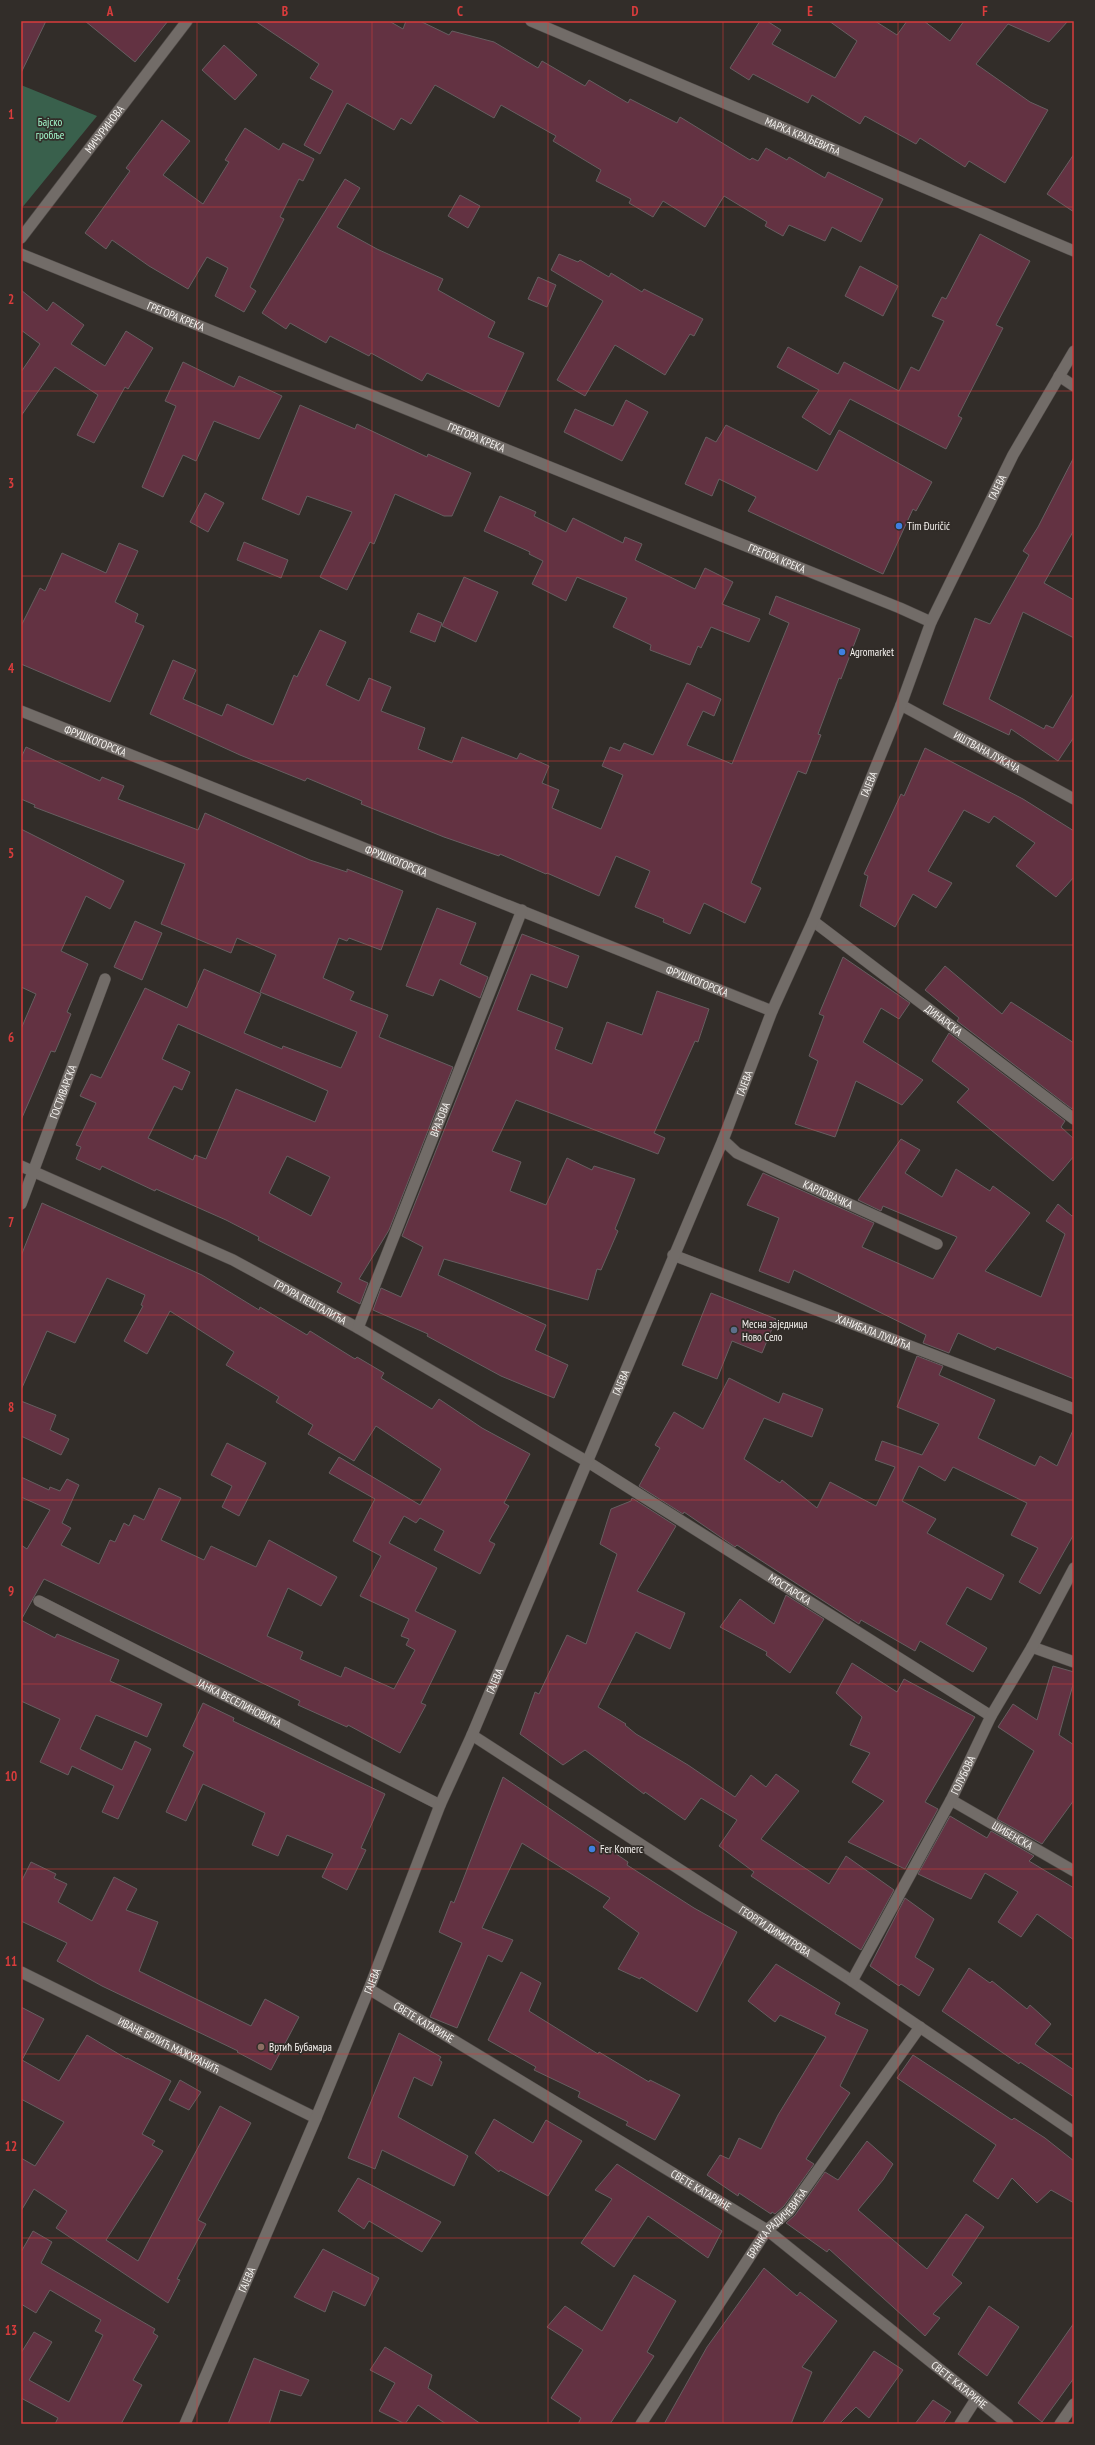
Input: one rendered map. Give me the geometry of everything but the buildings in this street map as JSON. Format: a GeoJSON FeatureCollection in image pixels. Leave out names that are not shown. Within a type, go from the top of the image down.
{"type":"FeatureCollection","features":[{"type":"Feature","properties":{"kind":"street","name":"МИЧУРИНОВА"},"geometry":{"type":"LineString","coordinates":[[21,238],[187,21]]}},
{"type":"Feature","properties":{"kind":"street","name":"МАРКА КРАЉЕВИЋА"},"geometry":{"type":"LineString","coordinates":[[531,21],[1074,251]]}},
{"type":"Feature","properties":{"kind":"street","name":"ГРЕГОРА КРЕКА"},"geometry":{"type":"LineString","coordinates":[[21,254],[886,602],[931,622]]}},
{"type":"Feature","properties":{"kind":"street","name":"ГАЈЕВА"},"geometry":{"type":"LineString","coordinates":[[185,2424],[316,2118],[369,1989],[440,1805],[472,1735],[588,1462],[673,1254],[723,1140],[772,1010],[813,921],[900,705],[931,622],[1013,455],[1074,351]]}},
{"type":"Feature","properties":{"kind":"street"},"geometry":{"type":"LineString","coordinates":[[1059,376],[1074,386]]}},
{"type":"Feature","properties":{"kind":"street","name":"ИШТВАНА ЛУКАЧА"},"geometry":{"type":"LineString","coordinates":[[900,705],[1074,799]]}},
{"type":"Feature","properties":{"kind":"street","name":"ФРУШКОГОРСКА"},"geometry":{"type":"LineString","coordinates":[[21,711],[772,1010]]}},
{"type":"Feature","properties":{"kind":"street","name":"ВРАЗОВА"},"geometry":{"type":"LineString","coordinates":[[358,1328],[522,910]]}},
{"type":"Feature","properties":{"kind":"street","name":"ДИНАРСКА"},"geometry":{"type":"LineString","coordinates":[[813,921],[1074,1119]]}},
{"type":"Feature","properties":{"kind":"street","name":"ГОСТИВАРСКА"},"geometry":{"type":"LineString","coordinates":[[21,1204],[105,978]]}},
{"type":"Feature","properties":{"kind":"street","name":"КАРЛОВАЧКА"},"geometry":{"type":"LineString","coordinates":[[723,1140],[737,1153],[937,1244]]}},
{"type":"Feature","properties":{"kind":"street","name":"ГРГУРА ПЕШТАЛИЋА"},"geometry":{"type":"LineString","coordinates":[[21,1166],[233,1260],[358,1328],[588,1462]]}},
{"type":"Feature","properties":{"kind":"street","name":"ХАНИБАЛА ЛУЦИЋА"},"geometry":{"type":"LineString","coordinates":[[673,1254],[1074,1409]]}},
{"type":"Feature","properties":{"kind":"street","name":"МОСТАРСКА"},"geometry":{"type":"LineString","coordinates":[[588,1462],[991,1716]]}},
{"type":"Feature","properties":{"kind":"street","name":"ГОЛУБОВА"},"geometry":{"type":"LineString","coordinates":[[852,1981],[951,1800],[991,1716],[1032,1647],[1074,1568]]}},
{"type":"Feature","properties":{"kind":"street","name":"ЈАНКА ВЕСЕЛИНОВИЋА"},"geometry":{"type":"LineString","coordinates":[[39,1600],[440,1805]]}},
{"type":"Feature","properties":{"kind":"street"},"geometry":{"type":"LineString","coordinates":[[1032,1647],[1074,1662]]}},
{"type":"Feature","properties":{"kind":"street","name":"ГЕОРГИ ДИМИТРОВА"},"geometry":{"type":"LineString","coordinates":[[472,1735],[852,1981],[1074,2132]]}},
{"type":"Feature","properties":{"kind":"street","name":"ШИБЕНСКА"},"geometry":{"type":"LineString","coordinates":[[951,1800],[1074,1871]]}},
{"type":"Feature","properties":{"kind":"street","name":"ИВАНЕ БРЛИЋ МАЖУРАНИЋ"},"geometry":{"type":"LineString","coordinates":[[21,1972],[316,2118]]}},
{"type":"Feature","properties":{"kind":"street","name":"СВЕТЕ КАТАРИНЕ"},"geometry":{"type":"LineString","coordinates":[[369,1989],[767,2230],[1008,2424]]}},
{"type":"Feature","properties":{"kind":"street","name":"БРАНКА РАДИЧЕВИЋА"},"geometry":{"type":"LineString","coordinates":[[641,2424],[767,2230],[789,2211],[920,2027]]}},
{"type":"Feature","properties":{"kind":"street"},"geometry":{"type":"LineString","coordinates":[[960,2424],[976,2399]]}},
{"type":"Feature","properties":{"kind":"street"},"geometry":{"type":"LineString","coordinates":[[1060,2424],[1074,2404]]}},
{"type":"Feature","properties":{"kind":"green space","name":"Бајско гробље"},"geometry":{"type":"Polygon","coordinates":[[[21,85],[97,116],[21,209],[21,85]]]}},
{"type":"Feature","properties":{"kind":"place","name":"Tim Đuričić"},"geometry":{"type":"Point","coordinates":[899,526]}},
{"type":"Feature","properties":{"kind":"place","name":"Agromarket"},"geometry":{"type":"Point","coordinates":[842,652]}},
{"type":"Feature","properties":{"kind":"place","name":"Месна заједница Ново Село"},"geometry":{"type":"Point","coordinates":[734,1330]}},
{"type":"Feature","properties":{"kind":"place","name":"Fer Komerc"},"geometry":{"type":"Point","coordinates":[592,1849]}},
{"type":"Feature","properties":{"kind":"place","name":"Вртић Бубамара"},"geometry":{"type":"Point","coordinates":[261,2047]}}]}
